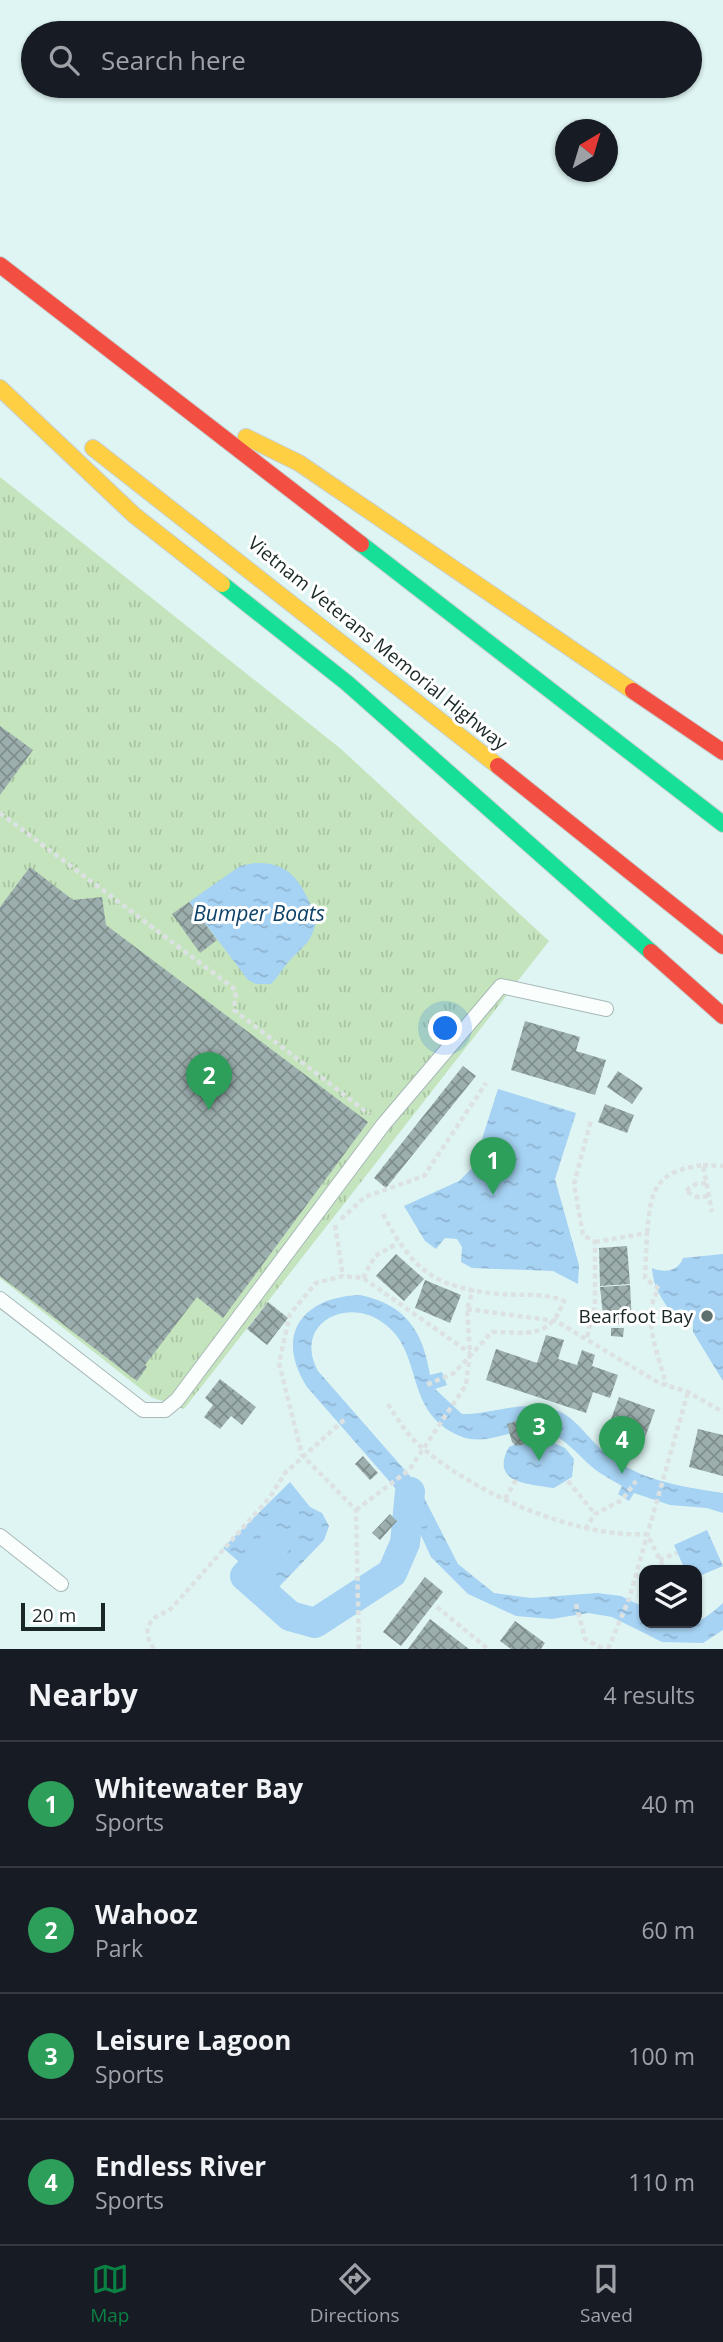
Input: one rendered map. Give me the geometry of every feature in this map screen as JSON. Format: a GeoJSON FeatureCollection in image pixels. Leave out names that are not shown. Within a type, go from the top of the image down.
{"type":"FeatureCollection","features":[{"type":"Feature","properties":{"kind":"highway"},"geometry":{"type":"LineString","coordinates":[[0,265],[176,404],[723,824]]}},
{"type":"Feature","properties":{"kind":"highway","name":"Vietnam Veterans Memorial Highway"},"geometry":{"type":"LineString","coordinates":[[0,382],[149,489],[723,946]]}},
{"type":"Feature","properties":{"kind":"highway"},"geometry":{"type":"LineString","coordinates":[[0,388],[134,515],[347,683],[723,1016]]}},
{"type":"Feature","properties":{"kind":"highway"},"geometry":{"type":"LineString","coordinates":[[176,404],[299,463],[723,752]]}},
{"type":"Feature","properties":{"kind":"lane"},"geometry":{"type":"LineString","coordinates":[[0,1299],[143,1410],[165,1410],[177,1400],[383,1125],[501,986],[606,1009]]}},
{"type":"Feature","properties":{"kind":"lane"},"geometry":{"type":"LineString","coordinates":[[0,1536],[61,1584]]}},
{"type":"Feature","properties":{"kind":"path"},"geometry":{"type":"LineString","coordinates":[[0,813],[236,990],[234,1010],[373,1118]]}},
{"type":"Feature","properties":{"kind":"path"},"geometry":{"type":"LineString","coordinates":[[343,1276],[335,1225],[365,1197],[424,1176],[486,1083]]}},
{"type":"Feature","properties":{"kind":"path"},"geometry":{"type":"LineString","coordinates":[[591,1120],[574,1184],[583,1235],[595,1242],[647,1233]]}},
{"type":"Feature","properties":{"kind":"path"},"geometry":{"type":"LineString","coordinates":[[703,1165],[712,1212]]}},
{"type":"Feature","properties":{"kind":"path"},"geometry":{"type":"LineString","coordinates":[[666,1385],[650,1316],[653,1298],[660,1289],[645,1278],[650,1197],[661,1180],[677,1169],[703,1165],[723,1167]]}},
{"type":"Feature","properties":{"kind":"path"},"geometry":{"type":"LineString","coordinates":[[706,1183],[696,1184],[684,1191],[697,1197],[709,1196]]}},
{"type":"Feature","properties":{"kind":"path"},"geometry":{"type":"LineString","coordinates":[[383,1214],[398,1243],[418,1268],[454,1287],[551,1295],[564,1301],[556,1321],[540,1332],[492,1332],[454,1373],[424,1386]]}},
{"type":"Feature","properties":{"kind":"path"},"geometry":{"type":"LineString","coordinates":[[587,1337],[595,1306],[595,1242]]}},
{"type":"Feature","properties":{"kind":"path"},"geometry":{"type":"LineString","coordinates":[[363,1278],[375,1256],[398,1243]]}},
{"type":"Feature","properties":{"kind":"path"},"geometry":{"type":"LineString","coordinates":[[359,1649],[356,1510],[302,1455],[279,1363],[290,1314],[316,1283],[343,1276],[363,1278],[470,1353]]}},
{"type":"Feature","properties":{"kind":"path"},"geometry":{"type":"LineString","coordinates":[[356,1510],[409,1470],[466,1385],[470,1353],[467,1309],[473,1290]]}},
{"type":"Feature","properties":{"kind":"path"},"geometry":{"type":"LineString","coordinates":[[467,1309],[556,1321],[666,1385],[688,1392],[723,1412]]}},
{"type":"Feature","properties":{"kind":"path"},"geometry":{"type":"LineString","coordinates":[[576,1604],[586,1639],[606,1649],[629,1599],[688,1392]]}},
{"type":"Feature","properties":{"kind":"path"},"geometry":{"type":"LineString","coordinates":[[388,1404],[423,1449],[484,1491],[585,1529],[618,1536],[647,1534]]}},
{"type":"Feature","properties":{"kind":"path"},"geometry":{"type":"LineString","coordinates":[[154,1649],[147,1639],[147,1625],[155,1615],[169,1611],[270,1497],[285,1472],[345,1419]]}},
{"type":"Feature","properties":{"kind":"path"},"geometry":{"type":"LineString","coordinates":[[506,1499],[516,1480]]}},
{"type":"Feature","properties":{"kind":"path"},"geometry":{"type":"LineString","coordinates":[[568,1481],[594,1514]]}},
{"type":"Feature","properties":{"kind":"path"},"geometry":{"type":"LineString","coordinates":[[585,1529],[594,1514],[622,1500],[636,1481]]}},
{"type":"Feature","properties":{"kind":"path"},"geometry":{"type":"LineString","coordinates":[[647,1534],[662,1565]]}},
{"type":"Feature","properties":{"kind":"path"},"geometry":{"type":"LineString","coordinates":[[659,1560],[677,1553]]}},
{"type":"Feature","properties":{"kind":"path"},"geometry":{"type":"LineString","coordinates":[[437,1607],[488,1649]]}},
{"type":"Feature","properties":{"kind":"green space"},"geometry":{"type":"Polygon","coordinates":[[[0,477],[341,749],[549,941],[184,1409],[151,1397],[0,1278],[0,477]]]}},
{"type":"Feature","properties":{"kind":"water","name":"Bumper Boats"},"geometry":{"type":"Polygon","coordinates":[[[255,863],[288,871],[301,886],[317,917],[309,940],[271,984],[256,984],[248,980],[189,902],[240,866],[255,863]]]}},
{"type":"Feature","properties":{"kind":"water"},"geometry":{"type":"Polygon","coordinates":[[[498,1089],[576,1113],[555,1179],[579,1265],[578,1284],[553,1271],[472,1268],[461,1262],[462,1247],[457,1239],[445,1238],[436,1249],[425,1241],[404,1206],[459,1181],[473,1167],[498,1089]]]}},
{"type":"Feature","properties":{"kind":"water","name":"Bearfoot Bay"},"geometry":{"type":"Polygon","coordinates":[[[723,1254],[723,1381],[693,1332],[693,1318],[688,1311],[680,1309],[672,1314],[656,1287],[652,1268],[670,1270],[678,1266],[683,1258],[723,1254]]]}},
{"type":"Feature","properties":{"kind":"water"},"geometry":{"type":"Polygon","coordinates":[[[360,1295],[401,1313],[410,1322],[423,1345],[430,1375],[442,1372],[447,1385],[435,1389],[462,1414],[529,1406],[553,1409],[567,1416],[602,1450],[630,1469],[691,1488],[723,1493],[723,1513],[707,1508],[670,1505],[634,1493],[629,1501],[618,1494],[622,1486],[598,1472],[566,1443],[549,1433],[527,1430],[483,1439],[460,1436],[442,1426],[430,1413],[422,1399],[406,1352],[398,1337],[386,1325],[371,1316],[356,1312],[341,1313],[328,1318],[318,1327],[312,1339],[312,1354],[318,1371],[417,1484],[458,1564],[494,1593],[531,1598],[597,1593],[621,1596],[639,1605],[639,1628],[702,1628],[702,1619],[723,1603],[723,1630],[703,1643],[662,1642],[612,1617],[588,1613],[552,1619],[516,1616],[468,1594],[431,1557],[404,1498],[307,1387],[297,1368],[293,1351],[299,1322],[309,1311],[340,1297],[360,1295]]]}},
{"type":"Feature","properties":{"kind":"water"},"geometry":{"type":"Polygon","coordinates":[[[541,1437],[565,1448],[574,1459],[572,1477],[554,1488],[515,1480],[504,1468],[509,1447],[527,1438],[541,1437]]]}},
{"type":"Feature","properties":{"kind":"water"},"geometry":{"type":"Polygon","coordinates":[[[290,1482],[310,1507],[322,1513],[329,1526],[324,1540],[274,1592],[223,1548],[290,1482]]]}},
{"type":"Feature","properties":{"kind":"water"},"geometry":{"type":"Polygon","coordinates":[[[707,1530],[723,1566],[702,1575],[702,1565],[683,1565],[674,1545],[707,1530]]]}},
{"type":"Feature","properties":{"kind":"building"},"geometry":{"type":"Polygon","coordinates":[[[0,726],[33,750],[0,795],[0,726]]]}},
{"type":"Feature","properties":{"kind":"building"},"geometry":{"type":"Polygon","coordinates":[[[30,867],[73,900],[102,897],[106,925],[368,1122],[223,1318],[197,1297],[145,1365],[147,1367],[137,1381],[0,1276],[0,907],[30,867]]]}},
{"type":"Feature","properties":{"kind":"building"},"geometry":{"type":"Polygon","coordinates":[[[189,902],[217,940],[200,953],[172,914],[189,902]]]}},
{"type":"Feature","properties":{"kind":"building"},"geometry":{"type":"Polygon","coordinates":[[[525,1021],[580,1037],[576,1051],[606,1060],[595,1095],[511,1070],[525,1021]]]}},
{"type":"Feature","properties":{"kind":"building"},"geometry":{"type":"Polygon","coordinates":[[[463,1066],[476,1076],[386,1188],[374,1178],[463,1066]]]}},
{"type":"Feature","properties":{"kind":"building"},"geometry":{"type":"Polygon","coordinates":[[[618,1071],[643,1088],[632,1104],[607,1087],[618,1071]]]}},
{"type":"Feature","properties":{"kind":"building"},"geometry":{"type":"Polygon","coordinates":[[[605,1104],[634,1115],[627,1133],[598,1122],[605,1104]]]}},
{"type":"Feature","properties":{"kind":"building"},"geometry":{"type":"Polygon","coordinates":[[[627,1246],[630,1284],[600,1286],[599,1248],[627,1246]]]}},
{"type":"Feature","properties":{"kind":"building"},"geometry":{"type":"Polygon","coordinates":[[[396,1254],[424,1279],[404,1301],[376,1276],[396,1254]]]}},
{"type":"Feature","properties":{"kind":"building"},"geometry":{"type":"Polygon","coordinates":[[[425,1280],[461,1295],[450,1323],[415,1308],[425,1280]]]}},
{"type":"Feature","properties":{"kind":"building"},"geometry":{"type":"Polygon","coordinates":[[[630,1285],[632,1323],[604,1325],[600,1287],[630,1285]]]}},
{"type":"Feature","properties":{"kind":"building"},"geometry":{"type":"Polygon","coordinates":[[[268,1302],[288,1318],[267,1345],[247,1329],[268,1302]]]}},
{"type":"Feature","properties":{"kind":"building"},"geometry":{"type":"Polygon","coordinates":[[[611,1328],[624,1328],[623,1337],[611,1336],[611,1328]]]}},
{"type":"Feature","properties":{"kind":"building"},"geometry":{"type":"Polygon","coordinates":[[[546,1335],[564,1340],[558,1359],[577,1365],[582,1350],[595,1355],[592,1366],[618,1375],[610,1398],[593,1392],[586,1413],[486,1380],[496,1349],[537,1363],[546,1335]]]}},
{"type":"Feature","properties":{"kind":"building"},"geometry":{"type":"Polygon","coordinates":[[[220,1379],[256,1407],[242,1425],[231,1416],[220,1429],[204,1417],[213,1405],[205,1398],[220,1379]]]}},
{"type":"Feature","properties":{"kind":"building"},"geometry":{"type":"Polygon","coordinates":[[[619,1397],[655,1410],[642,1446],[606,1433],[619,1397]]]}},
{"type":"Feature","properties":{"kind":"building"},"geometry":{"type":"Polygon","coordinates":[[[520,1420],[526,1444],[516,1446],[512,1442],[507,1424],[520,1420]]]}},
{"type":"Feature","properties":{"kind":"building"},"geometry":{"type":"Polygon","coordinates":[[[698,1429],[723,1435],[723,1476],[689,1467],[698,1429]]]}},
{"type":"Feature","properties":{"kind":"building"},"geometry":{"type":"Polygon","coordinates":[[[363,1456],[378,1473],[370,1480],[355,1464],[363,1456]]]}},
{"type":"Feature","properties":{"kind":"building"},"geometry":{"type":"Polygon","coordinates":[[[390,1514],[397,1521],[380,1540],[372,1533],[390,1514]]]}},
{"type":"Feature","properties":{"kind":"building"},"geometry":{"type":"Polygon","coordinates":[[[425,1577],[443,1592],[401,1646],[383,1632],[425,1577]]]}},
{"type":"Feature","properties":{"kind":"building"},"geometry":{"type":"Polygon","coordinates":[[[430,1619],[469,1649],[408,1649],[430,1619]]]}},
{"type":"Feature","properties":{"kind":"building"},"geometry":{"type":"Polygon","coordinates":[[[515,1621],[545,1643],[541,1649],[511,1649],[500,1641],[515,1621]]]}},
{"type":"Feature","properties":{"kind":"waterway"},"geometry":{"type":"LineString","coordinates":[[276,1543],[245,1576],[290,1616],[315,1623],[392,1573],[405,1543],[410,1492]]}},
{"type":"Feature","properties":{"kind":"traffic: fast"},"geometry":{"type":"LineString","coordinates":[[361,544],[723,824]]}},
{"type":"Feature","properties":{"kind":"traffic: fast"},"geometry":{"type":"LineString","coordinates":[[222,584],[347,683],[651,952]]}},
{"type":"Feature","properties":{"kind":"traffic: slow"},"geometry":{"type":"LineString","coordinates":[[0,388],[134,515],[222,584]]}},
{"type":"Feature","properties":{"kind":"traffic: slow"},"geometry":{"type":"LineString","coordinates":[[246,437],[299,463],[633,691]]}},
{"type":"Feature","properties":{"kind":"traffic: slow"},"geometry":{"type":"LineString","coordinates":[[93,448],[498,766]]}},
{"type":"Feature","properties":{"kind":"traffic: jam"},"geometry":{"type":"LineString","coordinates":[[0,265],[361,544]]}},
{"type":"Feature","properties":{"kind":"traffic: jam"},"geometry":{"type":"LineString","coordinates":[[633,691],[723,752]]}},
{"type":"Feature","properties":{"kind":"traffic: jam"},"geometry":{"type":"LineString","coordinates":[[498,766],[723,946]]}},
{"type":"Feature","properties":{"kind":"traffic: jam"},"geometry":{"type":"LineString","coordinates":[[651,952],[723,1016]]}},
{"type":"Feature","properties":{"kind":"place","name":"Wahooz"},"geometry":{"type":"Point","coordinates":[209,1110]}},
{"type":"Feature","properties":{"kind":"place","name":"Whitewater Bay"},"geometry":{"type":"Point","coordinates":[493,1195]}},
{"type":"Feature","properties":{"kind":"place","name":"Bearfoot Bay"},"geometry":{"type":"Point","coordinates":[707,1316]}},
{"type":"Feature","properties":{"kind":"place","name":"Leisure Lagoon"},"geometry":{"type":"Point","coordinates":[539,1461]}},
{"type":"Feature","properties":{"kind":"place","name":"Endless River"},"geometry":{"type":"Point","coordinates":[622,1474]}}]}
